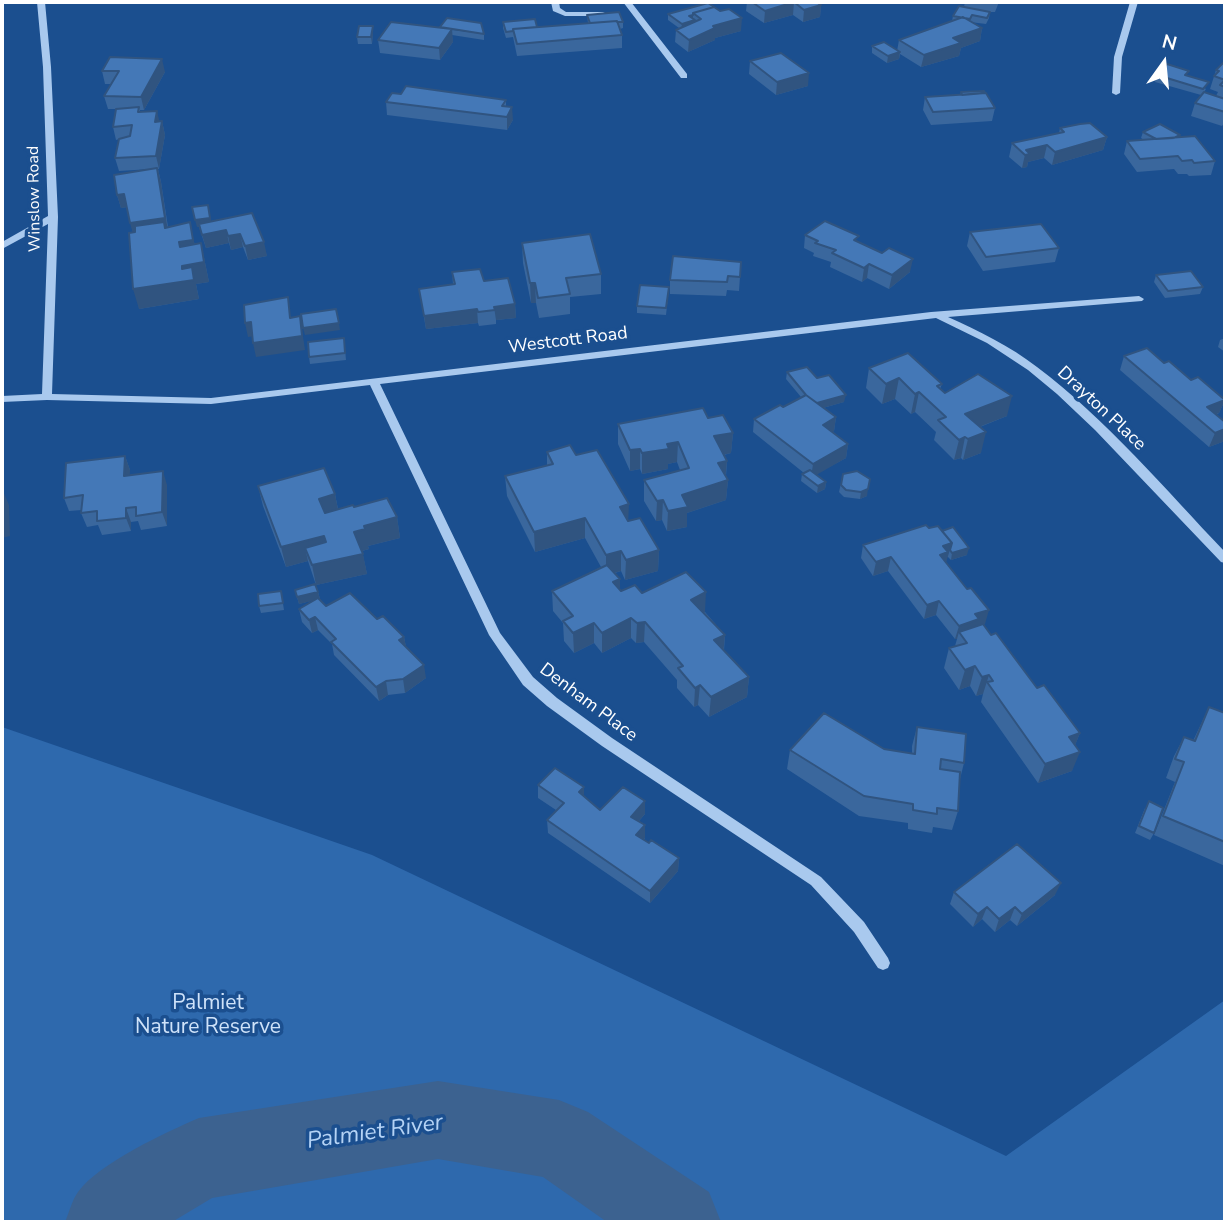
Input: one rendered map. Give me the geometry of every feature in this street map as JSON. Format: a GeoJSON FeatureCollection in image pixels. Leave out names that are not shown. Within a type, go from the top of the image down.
{"type":"FeatureCollection","features":[{"type":"Feature","properties":{"kind":"street","name":"Winslow Road"},"geometry":{"type":"LineString","coordinates":[[41,2],[47,67],[53,217],[47,397]]}},
{"type":"Feature","properties":{"kind":"street"},"geometry":{"type":"LineString","coordinates":[[555,2],[559,12],[565,14],[612,14]]}},
{"type":"Feature","properties":{"kind":"street"},"geometry":{"type":"LineString","coordinates":[[627,2],[684,76]]}},
{"type":"Feature","properties":{"kind":"street"},"geometry":{"type":"LineString","coordinates":[[1116,93],[1118,57],[1134,2]]}},
{"type":"Feature","properties":{"kind":"street"},"geometry":{"type":"LineString","coordinates":[[2,246],[53,217]]}},
{"type":"Feature","properties":{"kind":"street","name":"Westcott Road"},"geometry":{"type":"LineString","coordinates":[[2,399],[47,397],[211,401],[930,315],[1139,299]]}},
{"type":"Feature","properties":{"kind":"street","name":"Drayton Place"},"geometry":{"type":"LineString","coordinates":[[930,315],[968,328],[1032,368],[1099,427],[1225,559]]}},
{"type":"Feature","properties":{"kind":"street","name":"Denham Place"},"geometry":{"type":"LineString","coordinates":[[374,383],[495,635],[528,681],[607,742],[816,880],[859,927],[883,963]]}},
{"type":"Feature","properties":{"kind":"green space","name":"Palmiet Nature Reserve"},"geometry":{"type":"Polygon","coordinates":[[[2,727],[372,855],[1006,1156],[1225,1000],[1225,1222],[2,1222],[2,727]]]}},
{"type":"Feature","properties":{"kind":"building"},"geometry":{"type":"Polygon","coordinates":[[[752,2],[794,2],[765,11],[752,2]]]}},
{"type":"Feature","properties":{"kind":"building"},"geometry":{"type":"Polygon","coordinates":[[[794,2],[816,2],[821,5],[804,10],[794,2]]]}},
{"type":"Feature","properties":{"kind":"building"},"geometry":{"type":"Polygon","coordinates":[[[708,3],[714,7],[693,13],[689,16],[695,20],[682,24],[668,14],[708,3]]]}},
{"type":"Feature","properties":{"kind":"building"},"geometry":{"type":"Polygon","coordinates":[[[959,6],[990,12],[987,18],[972,15],[970,19],[953,16],[959,6]]]}},
{"type":"Feature","properties":{"kind":"building"},"geometry":{"type":"Polygon","coordinates":[[[714,7],[720,11],[729,9],[742,18],[713,26],[715,28],[689,40],[676,30],[701,19],[693,13],[714,7]]]}},
{"type":"Feature","properties":{"kind":"building"},"geometry":{"type":"Polygon","coordinates":[[[619,12],[623,22],[590,23],[587,15],[619,12]]]}},
{"type":"Feature","properties":{"kind":"building"},"geometry":{"type":"Polygon","coordinates":[[[963,17],[982,28],[953,38],[961,43],[924,55],[899,40],[963,17]]]}},
{"type":"Feature","properties":{"kind":"building"},"geometry":{"type":"Polygon","coordinates":[[[447,18],[481,23],[484,34],[440,27],[447,18]]]}},
{"type":"Feature","properties":{"kind":"building"},"geometry":{"type":"Polygon","coordinates":[[[535,19],[537,27],[506,32],[503,22],[535,19]]]}},
{"type":"Feature","properties":{"kind":"building"},"geometry":{"type":"Polygon","coordinates":[[[617,21],[622,35],[517,44],[513,29],[617,21]]]}},
{"type":"Feature","properties":{"kind":"building"},"geometry":{"type":"Polygon","coordinates":[[[391,22],[452,29],[439,48],[378,40],[391,22]]]}},
{"type":"Feature","properties":{"kind":"building"},"geometry":{"type":"Polygon","coordinates":[[[359,26],[373,26],[371,37],[357,37],[359,26]]]}},
{"type":"Feature","properties":{"kind":"building"},"geometry":{"type":"Polygon","coordinates":[[[884,42],[900,52],[888,56],[872,46],[884,42]]]}},
{"type":"Feature","properties":{"kind":"building"},"geometry":{"type":"Polygon","coordinates":[[[781,53],[809,73],[777,82],[750,61],[781,53]]]}},
{"type":"Feature","properties":{"kind":"building"},"geometry":{"type":"Polygon","coordinates":[[[110,57],[162,59],[141,97],[104,96],[119,71],[102,71],[110,57]]]}},
{"type":"Feature","properties":{"kind":"building"},"geometry":{"type":"Polygon","coordinates":[[[1225,61],[1225,80],[1214,76],[1225,61]]]}},
{"type":"Feature","properties":{"kind":"building"},"geometry":{"type":"Polygon","coordinates":[[[1167,64],[1189,71],[1185,75],[1209,82],[1203,89],[1157,75],[1167,64]]]}},
{"type":"Feature","properties":{"kind":"building"},"geometry":{"type":"Polygon","coordinates":[[[406,86],[506,100],[502,106],[512,107],[507,117],[386,102],[392,93],[401,94],[406,86]]]}},
{"type":"Feature","properties":{"kind":"building"},"geometry":{"type":"Polygon","coordinates":[[[961,92],[985,93],[962,95],[961,92]]]}},
{"type":"Feature","properties":{"kind":"building"},"geometry":{"type":"Polygon","coordinates":[[[1204,92],[1225,99],[1225,112],[1195,103],[1204,92]]]}},
{"type":"Feature","properties":{"kind":"building"},"geometry":{"type":"Polygon","coordinates":[[[986,93],[995,108],[933,112],[925,97],[986,93]]]}},
{"type":"Feature","properties":{"kind":"building"},"geometry":{"type":"Polygon","coordinates":[[[139,107],[138,112],[157,111],[155,122],[162,121],[156,156],[115,158],[119,139],[130,136],[132,125],[113,127],[116,109],[139,107]]]}},
{"type":"Feature","properties":{"kind":"building"},"geometry":{"type":"Polygon","coordinates":[[[1090,123],[1107,137],[1055,152],[1047,145],[1026,150],[1030,154],[1025,155],[1012,143],[1064,132],[1060,128],[1090,123]]]}},
{"type":"Feature","properties":{"kind":"building"},"geometry":{"type":"Polygon","coordinates":[[[1160,124],[1180,135],[1156,139],[1143,132],[1160,124]]]}},
{"type":"Feature","properties":{"kind":"building"},"geometry":{"type":"Polygon","coordinates":[[[1195,136],[1215,161],[1194,163],[1192,160],[1182,161],[1178,156],[1140,159],[1127,141],[1195,136]]]}},
{"type":"Feature","properties":{"kind":"building"},"geometry":{"type":"Polygon","coordinates":[[[157,168],[165,218],[130,223],[124,194],[117,195],[114,175],[157,168]]]}},
{"type":"Feature","properties":{"kind":"building"},"geometry":{"type":"Polygon","coordinates":[[[208,205],[210,218],[195,220],[192,207],[208,205]]]}},
{"type":"Feature","properties":{"kind":"building"},"geometry":{"type":"Polygon","coordinates":[[[252,213],[264,242],[245,246],[240,234],[228,236],[226,230],[202,235],[199,224],[252,213]]]}},
{"type":"Feature","properties":{"kind":"building"},"geometry":{"type":"Polygon","coordinates":[[[825,221],[859,236],[854,240],[882,253],[889,248],[913,259],[892,275],[869,264],[864,268],[832,253],[836,250],[815,243],[818,241],[805,235],[825,221]]]}},
{"type":"Feature","properties":{"kind":"building"},"geometry":{"type":"Polygon","coordinates":[[[164,222],[165,228],[190,222],[193,240],[179,242],[180,247],[201,243],[204,262],[182,266],[182,269],[192,267],[194,280],[133,289],[129,233],[135,232],[135,226],[164,222]]]}},
{"type":"Feature","properties":{"kind":"building"},"geometry":{"type":"Polygon","coordinates":[[[1041,224],[1059,248],[986,257],[970,232],[1041,224]]]}},
{"type":"Feature","properties":{"kind":"building"},"geometry":{"type":"Polygon","coordinates":[[[590,234],[601,274],[566,278],[570,294],[538,298],[535,283],[530,283],[522,243],[590,234]]]}},
{"type":"Feature","properties":{"kind":"building"},"geometry":{"type":"Polygon","coordinates":[[[673,256],[741,262],[740,277],[728,276],[727,282],[670,280],[673,256]]]}},
{"type":"Feature","properties":{"kind":"building"},"geometry":{"type":"Polygon","coordinates":[[[480,269],[484,281],[508,278],[515,304],[494,307],[495,310],[478,312],[477,309],[424,316],[419,289],[455,284],[452,272],[480,269]]]}},
{"type":"Feature","properties":{"kind":"building"},"geometry":{"type":"Polygon","coordinates":[[[1191,271],[1203,287],[1168,291],[1156,275],[1191,271]]]}},
{"type":"Feature","properties":{"kind":"building"},"geometry":{"type":"Polygon","coordinates":[[[640,285],[669,287],[666,308],[637,306],[640,285]]]}},
{"type":"Feature","properties":{"kind":"building"},"geometry":{"type":"Polygon","coordinates":[[[288,297],[290,318],[300,316],[302,336],[253,343],[251,322],[245,323],[244,305],[288,297]]]}},
{"type":"Feature","properties":{"kind":"building"},"geometry":{"type":"Polygon","coordinates":[[[336,309],[339,323],[303,328],[301,314],[336,309]]]}},
{"type":"Feature","properties":{"kind":"building"},"geometry":{"type":"Polygon","coordinates":[[[344,338],[345,353],[309,357],[308,342],[344,338]]]}},
{"type":"Feature","properties":{"kind":"building"},"geometry":{"type":"Polygon","coordinates":[[[1147,348],[1164,363],[1169,361],[1191,380],[1198,377],[1225,400],[1207,407],[1225,422],[1225,429],[1215,433],[1124,356],[1147,348]]]}},
{"type":"Feature","properties":{"kind":"building"},"geometry":{"type":"Polygon","coordinates":[[[908,353],[942,384],[937,386],[945,393],[978,374],[1012,396],[965,414],[986,432],[959,440],[938,420],[946,417],[919,392],[915,394],[899,378],[886,384],[869,368],[908,353]]]}},
{"type":"Feature","properties":{"kind":"building"},"geometry":{"type":"Polygon","coordinates":[[[807,367],[817,378],[829,375],[846,395],[817,403],[806,395],[787,372],[807,367]]]}},
{"type":"Feature","properties":{"kind":"building"},"geometry":{"type":"Polygon","coordinates":[[[806,395],[836,417],[823,425],[848,444],[813,464],[754,419],[806,395]]]}},
{"type":"Feature","properties":{"kind":"building"},"geometry":{"type":"Polygon","coordinates":[[[703,408],[708,418],[723,415],[733,433],[714,436],[727,461],[718,463],[728,480],[682,495],[688,507],[668,511],[663,500],[657,501],[644,480],[689,468],[678,442],[667,444],[669,449],[642,453],[640,449],[630,450],[618,424],[703,408]]]}},
{"type":"Feature","properties":{"kind":"building"},"geometry":{"type":"Polygon","coordinates":[[[570,445],[576,455],[597,450],[629,504],[620,507],[628,521],[640,518],[659,550],[626,560],[621,551],[606,555],[585,518],[534,532],[505,476],[553,464],[547,452],[570,445]]]}},
{"type":"Feature","properties":{"kind":"building"},"geometry":{"type":"Polygon","coordinates":[[[125,456],[124,476],[163,471],[162,512],[136,516],[136,507],[126,508],[126,518],[97,521],[97,511],[81,513],[83,495],[64,498],[66,463],[125,456]]]}},
{"type":"Feature","properties":{"kind":"building"},"geometry":{"type":"Polygon","coordinates":[[[324,468],[335,494],[319,499],[325,513],[387,498],[397,517],[364,526],[365,529],[354,532],[363,554],[312,565],[305,548],[326,542],[324,536],[281,547],[258,486],[324,468]]]}},
{"type":"Feature","properties":{"kind":"building"},"geometry":{"type":"Polygon","coordinates":[[[810,470],[826,482],[818,486],[802,474],[810,470]]]}},
{"type":"Feature","properties":{"kind":"building"},"geometry":{"type":"Polygon","coordinates":[[[857,471],[870,479],[868,489],[861,492],[846,490],[841,485],[843,474],[857,471]]]}},
{"type":"Feature","properties":{"kind":"building"},"geometry":{"type":"Polygon","coordinates":[[[2,491],[3,522],[2,523],[2,491]]]}},
{"type":"Feature","properties":{"kind":"building"},"geometry":{"type":"Polygon","coordinates":[[[926,525],[929,528],[938,526],[952,543],[943,546],[948,552],[940,555],[967,589],[971,588],[989,610],[975,614],[979,619],[959,626],[939,601],[927,605],[891,557],[876,562],[863,545],[926,525]]]}},
{"type":"Feature","properties":{"kind":"building"},"geometry":{"type":"Polygon","coordinates":[[[953,527],[969,548],[952,553],[952,543],[942,531],[953,527]]]}},
{"type":"Feature","properties":{"kind":"building"},"geometry":{"type":"Polygon","coordinates":[[[607,565],[620,579],[613,582],[621,591],[635,585],[642,593],[686,572],[706,592],[691,600],[725,635],[714,640],[749,677],[711,697],[700,685],[695,688],[678,668],[683,666],[645,622],[637,623],[631,618],[602,633],[594,623],[573,633],[563,621],[573,616],[552,591],[607,565]]]}},
{"type":"Feature","properties":{"kind":"building"},"geometry":{"type":"Polygon","coordinates":[[[315,584],[318,592],[297,597],[295,590],[315,584]]]}},
{"type":"Feature","properties":{"kind":"building"},"geometry":{"type":"Polygon","coordinates":[[[281,591],[283,603],[259,606],[258,594],[281,591]]]}},
{"type":"Feature","properties":{"kind":"building"},"geometry":{"type":"Polygon","coordinates":[[[350,593],[377,619],[383,616],[404,637],[399,640],[424,665],[403,679],[386,681],[376,687],[331,642],[336,639],[315,617],[309,620],[299,609],[318,598],[326,606],[350,593]]]}},
{"type":"Feature","properties":{"kind":"building"},"geometry":{"type":"Polygon","coordinates":[[[983,624],[991,635],[996,633],[1037,688],[1044,685],[1080,733],[1069,737],[1080,752],[1045,764],[987,682],[993,681],[989,675],[982,677],[975,666],[965,670],[949,648],[967,643],[959,632],[983,624]]]}},
{"type":"Feature","properties":{"kind":"building"},"geometry":{"type":"Polygon","coordinates":[[[1209,707],[1225,713],[1225,842],[1163,816],[1184,762],[1175,759],[1184,737],[1195,741],[1209,707]]]}},
{"type":"Feature","properties":{"kind":"building"},"geometry":{"type":"Polygon","coordinates":[[[824,713],[884,749],[915,754],[917,727],[966,734],[964,763],[941,759],[940,769],[960,772],[958,811],[937,808],[937,814],[913,810],[913,804],[864,796],[790,750],[824,713]]]}},
{"type":"Feature","properties":{"kind":"building"},"geometry":{"type":"Polygon","coordinates":[[[555,768],[584,787],[579,792],[600,810],[623,787],[645,801],[631,817],[645,825],[636,835],[649,843],[651,840],[679,858],[650,891],[547,820],[564,803],[538,785],[555,768]]]}},
{"type":"Feature","properties":{"kind":"building"},"geometry":{"type":"Polygon","coordinates":[[[1149,801],[1163,808],[1154,833],[1139,826],[1149,801]]]}},
{"type":"Feature","properties":{"kind":"building"},"geometry":{"type":"Polygon","coordinates":[[[1017,844],[1061,883],[1022,914],[1015,907],[999,919],[987,907],[978,914],[954,892],[1017,844]]]}},
{"type":"Feature","properties":{"kind":"waterway","name":"Palmiet River"},"geometry":{"type":"LineString","coordinates":[[107,1222],[129,1201],[199,1159],[438,1120],[559,1140],[679,1222]]}}]}
